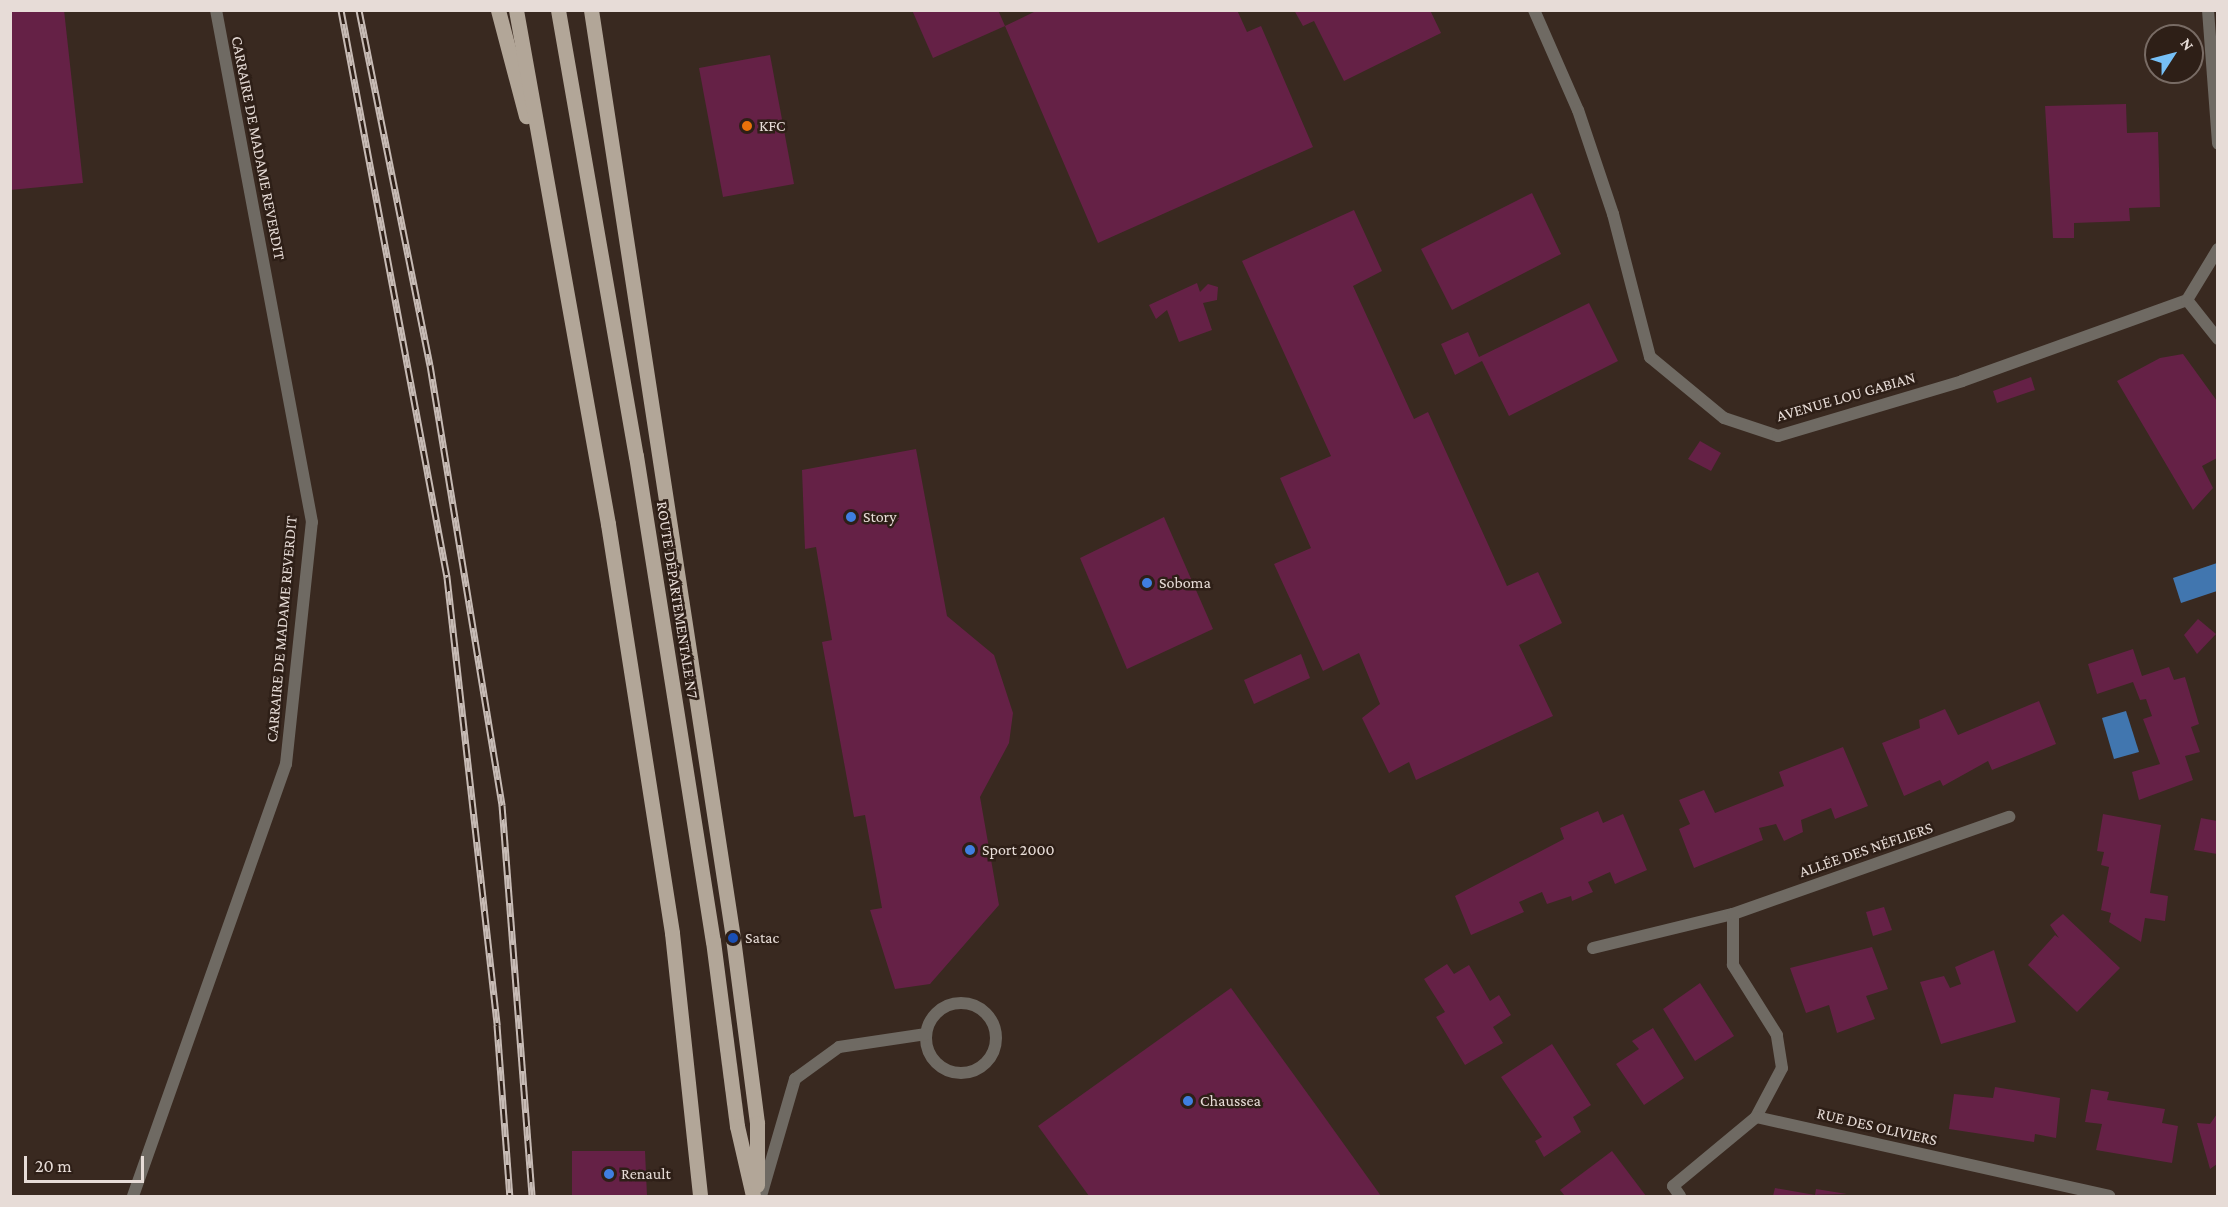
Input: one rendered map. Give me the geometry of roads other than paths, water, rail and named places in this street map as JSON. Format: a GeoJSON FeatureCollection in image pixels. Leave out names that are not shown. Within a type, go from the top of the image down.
{"type":"FeatureCollection","features":[{"type":"Feature","properties":{"kind":"main road"},"geometry":{"type":"LineString","coordinates":[[498,10],[507,58],[542,168]]}},
{"type":"Feature","properties":{"kind":"main road"},"geometry":{"type":"LineString","coordinates":[[516,10],[542,168],[608,524],[672,933],[700,1197]]}},
{"type":"Feature","properties":{"kind":"main road","name":"ROUTE DÉPARTEMENTALE N7"},"geometry":{"type":"LineString","coordinates":[[558,10],[636,456],[713,941],[736,1126],[757,1197]]}},
{"type":"Feature","properties":{"kind":"main road","name":"ROUTE DÉPARTEMENTALE N7"},"geometry":{"type":"LineString","coordinates":[[591,10],[733,938],[757,1123],[757,1197]]}},
{"type":"Feature","properties":{"kind":"street","name":"CARRAIRE DE MADAME REVERDIT"},"geometry":{"type":"LineString","coordinates":[[133,1197],[286,764],[312,522],[216,10]]}},
{"type":"Feature","properties":{"kind":"street","name":"AVENUE LOU GABIAN"},"geometry":{"type":"LineString","coordinates":[[1534,10],[1578,110],[1613,214],[1650,357],[1724,418],[1778,436],[1962,381],[2187,300]]}},
{"type":"Feature","properties":{"kind":"street"},"geometry":{"type":"LineString","coordinates":[[2208,10],[2217,144]]}},
{"type":"Feature","properties":{"kind":"street"},"geometry":{"type":"LineString","coordinates":[[2217,249],[2187,300],[2217,339]]}},
{"type":"Feature","properties":{"kind":"street","name":"ALLÉE DES NÉFLIERS"},"geometry":{"type":"LineString","coordinates":[[1593,948],[1733,914],[2009,817]]}},
{"type":"Feature","properties":{"kind":"street"},"geometry":{"type":"LineString","coordinates":[[1680,1197],[1673,1185],[1756,1117],[1782,1068],[1777,1035],[1733,965],[1733,914]]}},
{"type":"Feature","properties":{"kind":"street"},"geometry":{"type":"LineString","coordinates":[[960,1003],[982,1010],[997,1039],[988,1061],[957,1073],[930,1056],[926,1034],[937,1012],[960,1003]]}},
{"type":"Feature","properties":{"kind":"street"},"geometry":{"type":"LineString","coordinates":[[757,1197],[795,1079],[839,1047],[926,1034]]}},
{"type":"Feature","properties":{"kind":"street","name":"RUE DES OLIVIERS"},"geometry":{"type":"LineString","coordinates":[[1756,1117],[2109,1197]]}},
{"type":"Feature","properties":{"kind":"water"},"geometry":{"type":"Polygon","coordinates":[[[2217,563],[2217,591],[2181,603],[2173,578],[2217,563]]]}},
{"type":"Feature","properties":{"kind":"water"},"geometry":{"type":"Polygon","coordinates":[[[2126,711],[2139,752],[2114,759],[2102,718],[2126,711]]]}},
{"type":"Feature","properties":{"kind":"railway"},"geometry":{"type":"LineString","coordinates":[[341,10],[447,577],[497,1025],[510,1196]]}},
{"type":"Feature","properties":{"kind":"railway"},"geometry":{"type":"LineString","coordinates":[[359,10],[430,365],[502,805],[532,1196]]}},
{"type":"Feature","properties":{"kind":"place","name":"KFC"},"geometry":{"type":"Point","coordinates":[747,126]}},
{"type":"Feature","properties":{"kind":"place","name":"Story"},"geometry":{"type":"Point","coordinates":[851,517]}},
{"type":"Feature","properties":{"kind":"place","name":"Soboma"},"geometry":{"type":"Point","coordinates":[1147,583]}},
{"type":"Feature","properties":{"kind":"place","name":"Sport 2000"},"geometry":{"type":"Point","coordinates":[970,850]}},
{"type":"Feature","properties":{"kind":"place","name":"Satac"},"geometry":{"type":"Point","coordinates":[733,938]}},
{"type":"Feature","properties":{"kind":"place","name":"Chaussea"},"geometry":{"type":"Point","coordinates":[1188,1101]}},
{"type":"Feature","properties":{"kind":"place","name":"Renault"},"geometry":{"type":"Point","coordinates":[609,1174]}}]}
